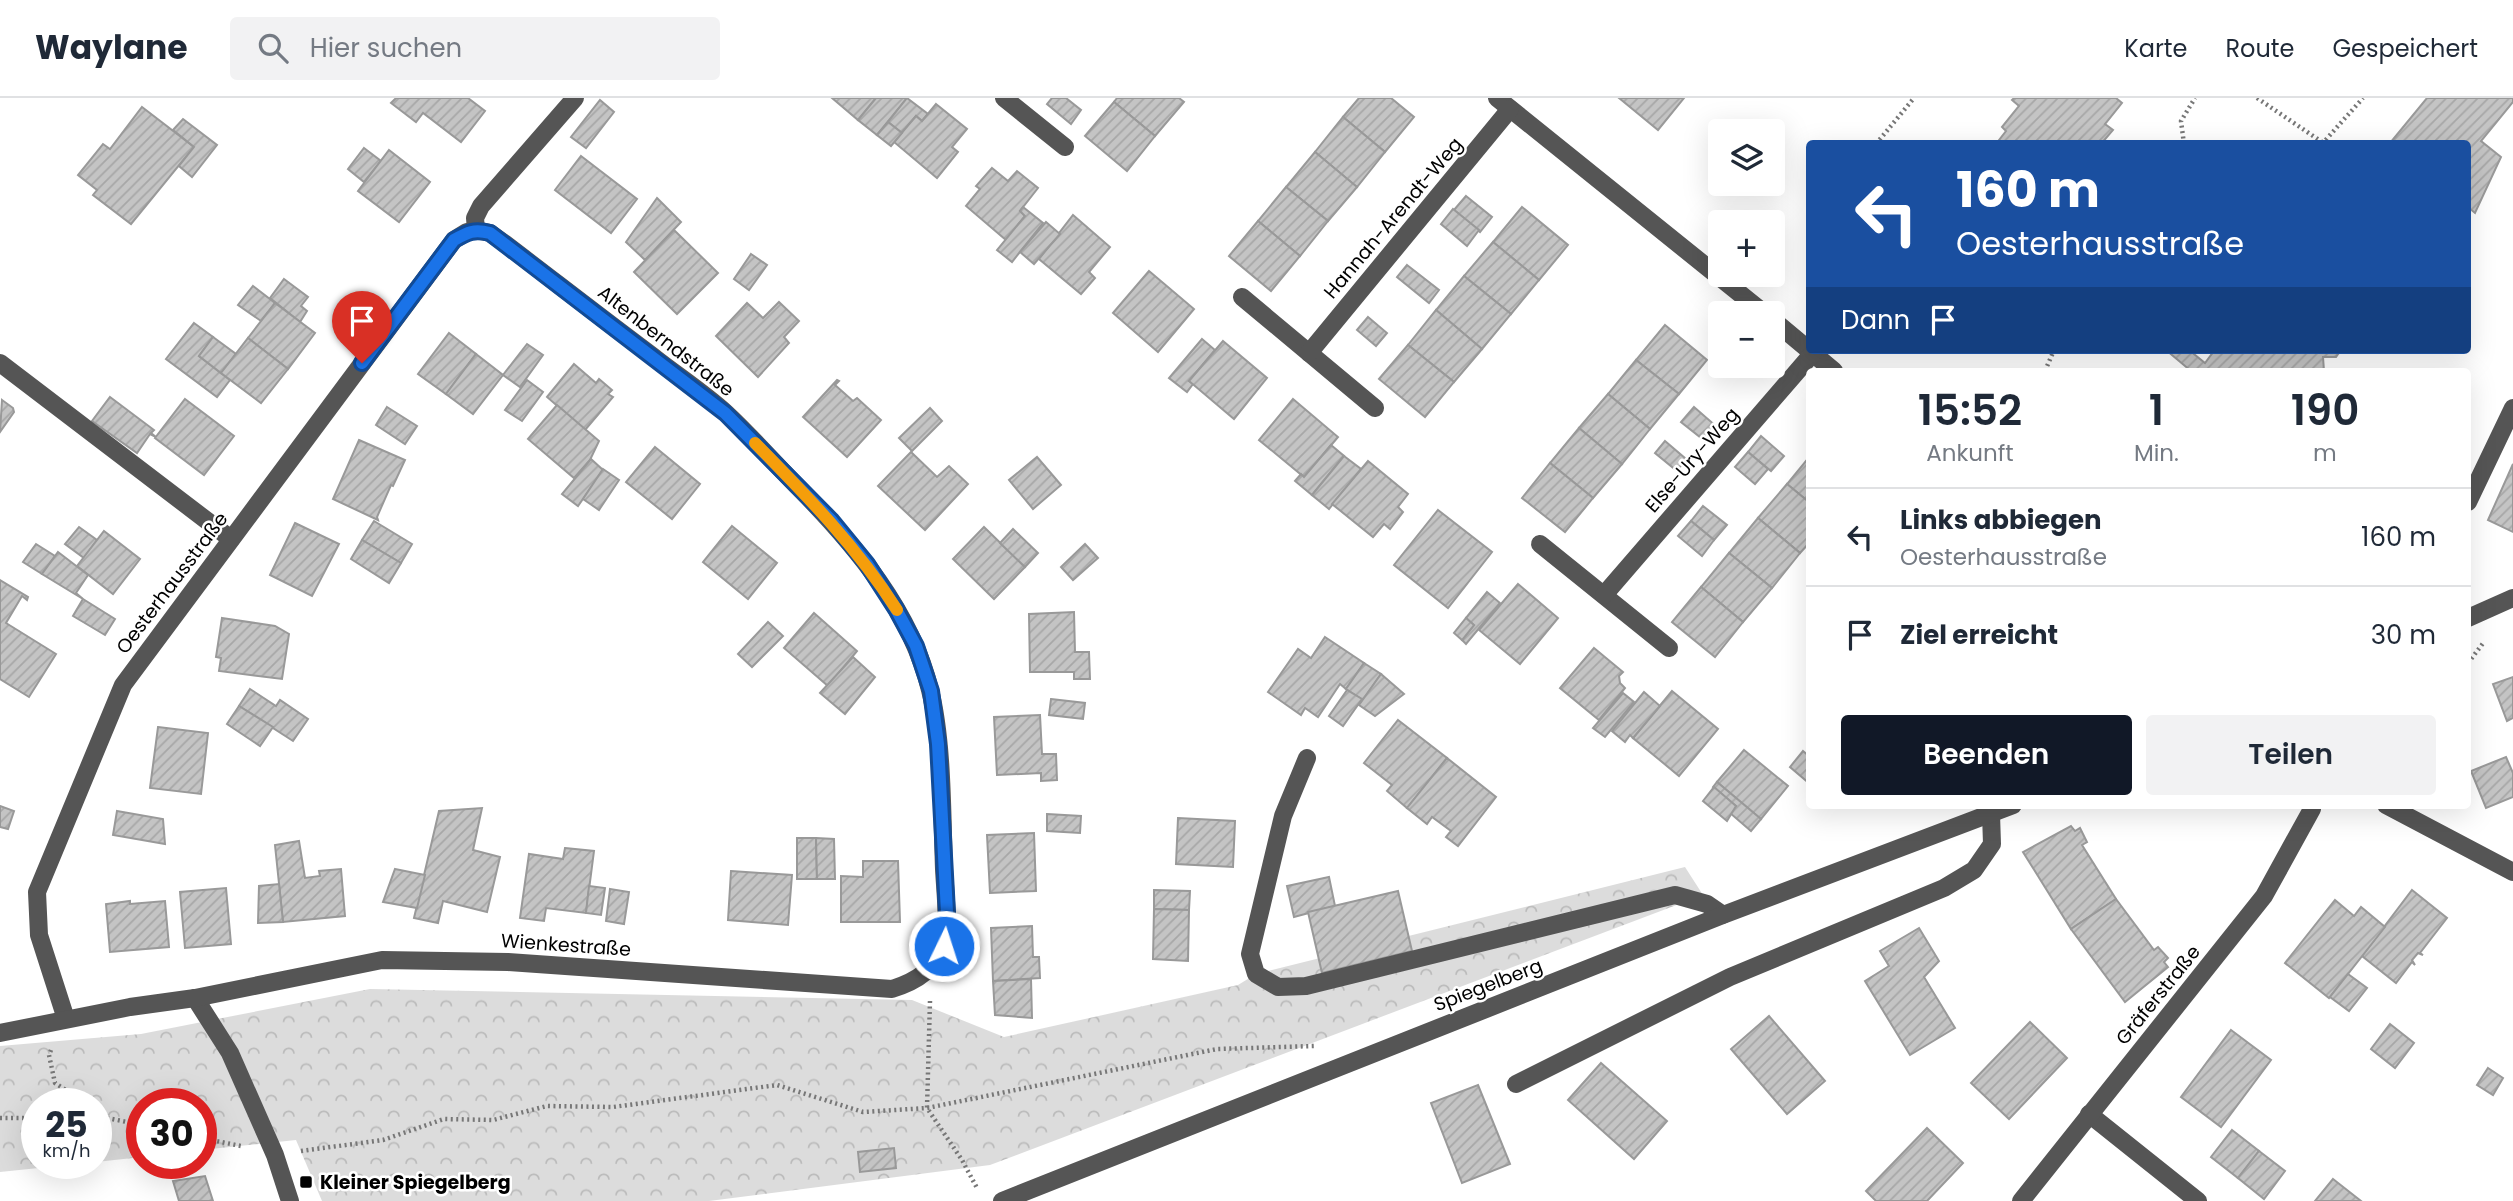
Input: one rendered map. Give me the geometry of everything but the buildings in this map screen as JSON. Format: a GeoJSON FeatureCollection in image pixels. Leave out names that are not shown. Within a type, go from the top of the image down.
{"type":"FeatureCollection","features":[{"type":"Feature","properties":{"kind":"street"},"geometry":{"type":"LineString","coordinates":[[476,230],[475,218],[481,205],[575,98]]}},
{"type":"Feature","properties":{"kind":"street"},"geometry":{"type":"LineString","coordinates":[[1012,101],[1065,147]]}},
{"type":"Feature","properties":{"kind":"street"},"geometry":{"type":"LineString","coordinates":[[1504,104],[1749,301]]}},
{"type":"Feature","properties":{"kind":"street","name":"Hannah-Arendt-Weg"},"geometry":{"type":"LineString","coordinates":[[1309,353],[1504,104]]}},
{"type":"Feature","properties":{"kind":"street","name":"Oesterhausstraße"},"geometry":{"type":"LineString","coordinates":[[66,1019],[39,935],[37,892],[123,685],[454,240],[476,230]]}},
{"type":"Feature","properties":{"kind":"street","name":"Altenberndstraße"},"geometry":{"type":"LineString","coordinates":[[476,230],[490,233],[725,413],[831,520],[867,564],[896,609],[916,646],[931,691],[938,744],[947,912],[944,946],[931,969]]}},
{"type":"Feature","properties":{"kind":"street"},"geometry":{"type":"LineString","coordinates":[[1241,297],[1375,408]]}},
{"type":"Feature","properties":{"kind":"street"},"geometry":{"type":"LineString","coordinates":[[1785,330],[1806,347]]}},
{"type":"Feature","properties":{"kind":"street","name":"Else-Ury-Weg"},"geometry":{"type":"LineString","coordinates":[[1604,595],[1812,354]]}},
{"type":"Feature","properties":{"kind":"street"},"geometry":{"type":"LineString","coordinates":[[1814,354],[1830,368]]}},
{"type":"Feature","properties":{"kind":"street"},"geometry":{"type":"LineString","coordinates":[[0,363],[231,539]]}},
{"type":"Feature","properties":{"kind":"street"},"geometry":{"type":"LineString","coordinates":[[2471,496],[2513,408]]}},
{"type":"Feature","properties":{"kind":"street"},"geometry":{"type":"LineString","coordinates":[[1540,544],[1669,648]]}},
{"type":"Feature","properties":{"kind":"street"},"geometry":{"type":"LineString","coordinates":[[2471,617],[2513,598]]}},
{"type":"Feature","properties":{"kind":"street"},"geometry":{"type":"LineString","coordinates":[[1307,758],[1283,816],[1250,954],[1256,974],[1278,987],[1307,986],[1675,895],[1707,904],[1723,915]]}},
{"type":"Feature","properties":{"kind":"street","name":"Spiegelberg"},"geometry":{"type":"LineString","coordinates":[[1002,1201],[1723,915],[2003,809]]}},
{"type":"Feature","properties":{"kind":"street","name":"Gräferstraße"},"geometry":{"type":"LineString","coordinates":[[2021,1201],[2264,896],[2312,809]]}},
{"type":"Feature","properties":{"kind":"street"},"geometry":{"type":"LineString","coordinates":[[2394,809],[2513,872]]}},
{"type":"Feature","properties":{"kind":"street"},"geometry":{"type":"LineString","coordinates":[[1516,1084],[1730,977],[1944,888],[1974,870],[1992,844],[1991,814]]}},
{"type":"Feature","properties":{"kind":"street","name":"Wienkestraße"},"geometry":{"type":"LineString","coordinates":[[195,998],[382,960],[508,962],[892,989],[913,983],[931,969]]}},
{"type":"Feature","properties":{"kind":"street"},"geometry":{"type":"LineString","coordinates":[[0,1033],[130,1007],[195,998],[230,1053],[275,1155],[290,1201]]}},
{"type":"Feature","properties":{"kind":"street"},"geometry":{"type":"LineString","coordinates":[[2089,1114],[2198,1201]]}},
{"type":"Feature","properties":{"kind":"path"},"geometry":{"type":"LineString","coordinates":[[1880,140],[1914,98]]}},
{"type":"Feature","properties":{"kind":"path"},"geometry":{"type":"LineString","coordinates":[[2183,140],[2181,121],[2195,98]]}},
{"type":"Feature","properties":{"kind":"path"},"geometry":{"type":"LineString","coordinates":[[2256,98],[2318,140]]}},
{"type":"Feature","properties":{"kind":"path"},"geometry":{"type":"LineString","coordinates":[[2325,140],[2362,98]]}},
{"type":"Feature","properties":{"kind":"path"},"geometry":{"type":"LineString","coordinates":[[931,969],[927,1108],[979,1191]]}},
{"type":"Feature","properties":{"kind":"path"},"geometry":{"type":"LineString","coordinates":[[63,1088],[55,1083],[49,1055],[66,1019]]}},
{"type":"Feature","properties":{"kind":"path"},"geometry":{"type":"LineString","coordinates":[[217,1142],[275,1155],[383,1140],[444,1119],[493,1120],[547,1106],[613,1107],[777,1085],[863,1112],[927,1108],[1217,1049],[1315,1046]]}},
{"type":"Feature","properties":{"kind":"path"},"geometry":{"type":"LineString","coordinates":[[0,1118],[21,1118]]}},
{"type":"Feature","properties":{"kind":"green space"},"geometry":{"type":"Polygon","coordinates":[[[1685,867],[1703,895],[990,1165],[709,1201],[322,1201],[296,1140],[217,1148],[217,1088],[126,1088],[126,1159],[112,1160],[112,1088],[21,1088],[21,1170],[0,1172],[0,1046],[141,1034],[370,989],[912,1000],[1004,1037],[1238,985],[1256,974],[1685,867]]]}},
{"type":"Feature","properties":{"kind":"slow traffic"},"geometry":{"type":"LineString","coordinates":[[755,443],[831,520],[867,564],[897,610]]}},
{"type":"Feature","properties":{"kind":"place","name":"Kleiner Spiegelberg"},"geometry":{"type":"Point","coordinates":[306,1182]}},
{"type":"Feature","properties":{"kind":"route"},"geometry":{"type":"LineString","coordinates":[[362,363],[454,240],[476,230],[490,233],[725,413],[831,520],[867,564],[916,646],[931,691],[938,744],[947,912],[944,946]]}}]}
